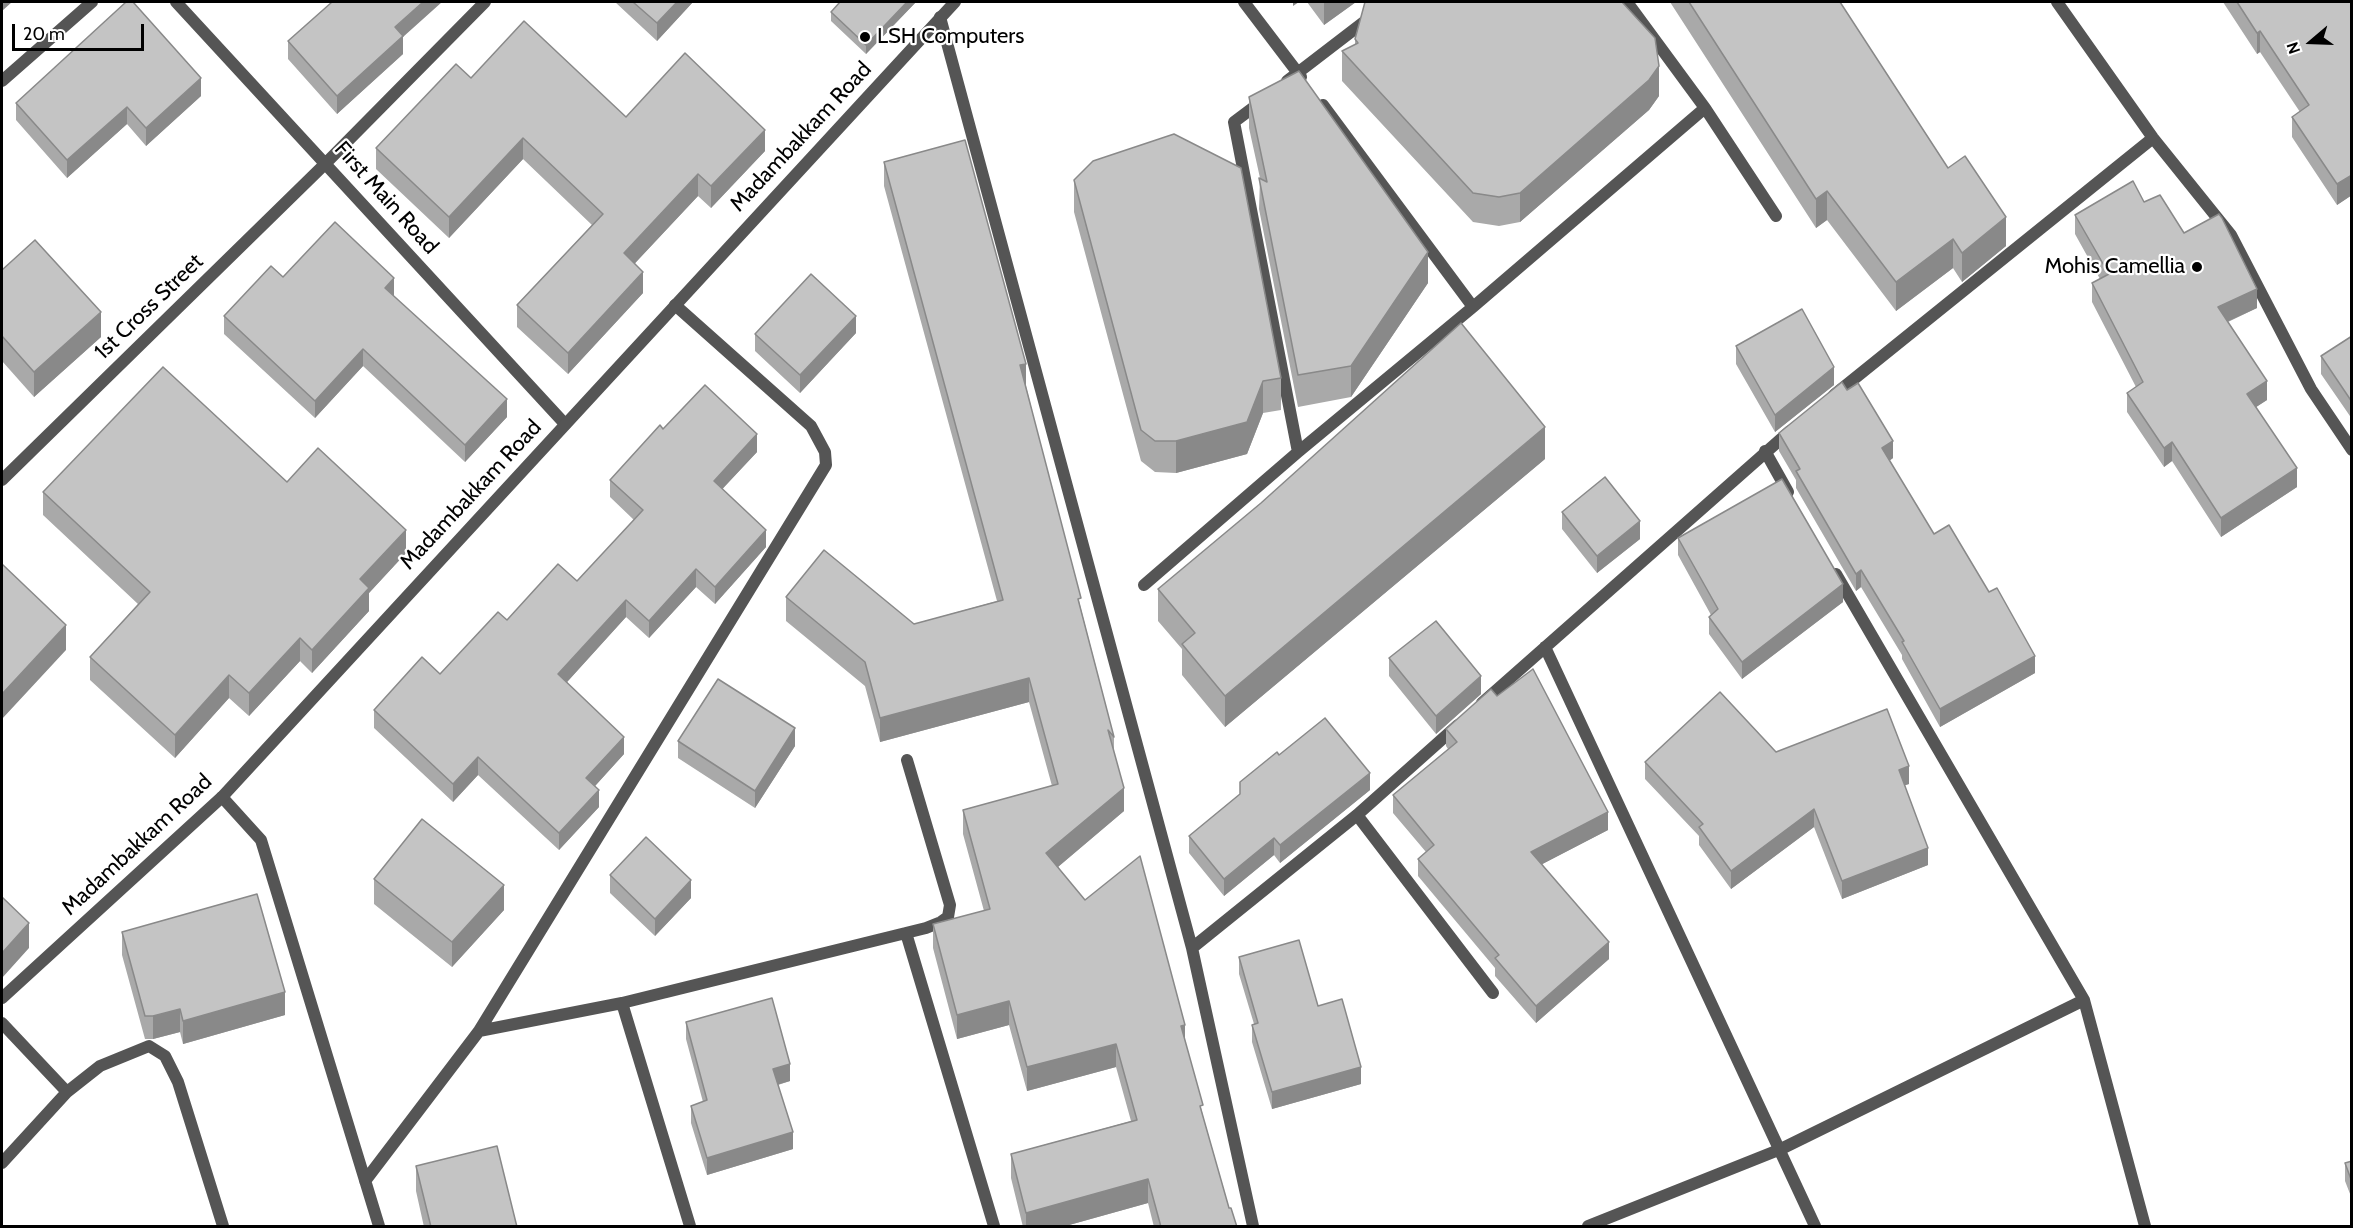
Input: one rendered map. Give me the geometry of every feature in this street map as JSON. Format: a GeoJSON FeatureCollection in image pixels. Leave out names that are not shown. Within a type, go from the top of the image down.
{"type":"FeatureCollection","features":[{"type":"Feature","properties":{"kind":"street"},"geometry":{"type":"LineString","coordinates":[[2,81],[92,2]]}},
{"type":"Feature","properties":{"kind":"street","name":"First Main Road"},"geometry":{"type":"LineString","coordinates":[[176,2],[565,424]]}},
{"type":"Feature","properties":{"kind":"street","name":"1st Cross Street"},"geometry":{"type":"LineString","coordinates":[[2,480],[326,164],[485,2]]}},
{"type":"Feature","properties":{"kind":"street","name":"Madambakkam Road"},"geometry":{"type":"LineString","coordinates":[[2,998],[222,797],[955,2]]}},
{"type":"Feature","properties":{"kind":"street"},"geometry":{"type":"LineString","coordinates":[[1244,2],[1473,307]]}},
{"type":"Feature","properties":{"kind":"street"},"geometry":{"type":"LineString","coordinates":[[1298,452],[1234,122],[1390,2]]}},
{"type":"Feature","properties":{"kind":"street"},"geometry":{"type":"LineString","coordinates":[[1627,2],[1705,108],[1776,216]]}},
{"type":"Feature","properties":{"kind":"street"},"geometry":{"type":"LineString","coordinates":[[2057,2],[2154,138],[2231,235],[2311,389],[2352,450]]}},
{"type":"Feature","properties":{"kind":"street"},"geometry":{"type":"LineString","coordinates":[[940,17],[1192,948],[1253,1227]]}},
{"type":"Feature","properties":{"kind":"street"},"geometry":{"type":"LineString","coordinates":[[1143,585],[1705,108]]}},
{"type":"Feature","properties":{"kind":"street"},"geometry":{"type":"LineString","coordinates":[[1820,406],[2154,138]]}},
{"type":"Feature","properties":{"kind":"street"},"geometry":{"type":"LineString","coordinates":[[365,1182],[479,1031],[826,465],[825,452],[811,426],[675,305]]}},
{"type":"Feature","properties":{"kind":"street"},"geometry":{"type":"LineString","coordinates":[[1192,948],[1357,815],[1765,451],[1802,421]]}},
{"type":"Feature","properties":{"kind":"street"},"geometry":{"type":"LineString","coordinates":[[1765,451],[1794,502]]}},
{"type":"Feature","properties":{"kind":"street"},"geometry":{"type":"LineString","coordinates":[[1830,564],[2084,999],[2145,1227]]}},
{"type":"Feature","properties":{"kind":"street"},"geometry":{"type":"LineString","coordinates":[[1545,647],[1781,1149],[1815,1227]]}},
{"type":"Feature","properties":{"kind":"street"},"geometry":{"type":"LineString","coordinates":[[479,1031],[622,1003],[906,933],[941,922],[948,916],[950,904],[907,760]]}},
{"type":"Feature","properties":{"kind":"street"},"geometry":{"type":"LineString","coordinates":[[222,797],[261,840],[379,1227]]}},
{"type":"Feature","properties":{"kind":"street"},"geometry":{"type":"LineString","coordinates":[[1357,815],[1493,993]]}},
{"type":"Feature","properties":{"kind":"street"},"geometry":{"type":"LineString","coordinates":[[906,933],[994,1227]]}},
{"type":"Feature","properties":{"kind":"street"},"geometry":{"type":"LineString","coordinates":[[1588,1227],[1781,1149],[2084,999]]}},
{"type":"Feature","properties":{"kind":"street"},"geometry":{"type":"LineString","coordinates":[[622,1003],[690,1227]]}},
{"type":"Feature","properties":{"kind":"street"},"geometry":{"type":"LineString","coordinates":[[2,1023],[67,1092]]}},
{"type":"Feature","properties":{"kind":"street"},"geometry":{"type":"LineString","coordinates":[[2,1163],[67,1092],[100,1066],[148,1046],[165,1056],[178,1082],[223,1227]]}},
{"type":"Feature","properties":{"kind":"building"},"geometry":{"type":"Polygon","coordinates":[[[126,2],[133,2],[201,78],[146,128],[127,107],[67,160],[16,103],[126,2]]]}},
{"type":"Feature","properties":{"kind":"building"},"geometry":{"type":"Polygon","coordinates":[[[332,2],[423,2],[395,27],[403,36],[337,96],[288,41],[332,2]]]}},
{"type":"Feature","properties":{"kind":"building"},"geometry":{"type":"Polygon","coordinates":[[[633,2],[677,2],[657,23],[633,2]]]}},
{"type":"Feature","properties":{"kind":"building","name":"LSH Computers"},"geometry":{"type":"Polygon","coordinates":[[[840,2],[907,2],[866,45],[831,12],[840,2]]]}},
{"type":"Feature","properties":{"kind":"building"},"geometry":{"type":"Polygon","coordinates":[[[1365,2],[1622,2],[1655,38],[1659,66],[1649,80],[1520,193],[1499,197],[1473,193],[1342,51],[1358,43],[1355,39],[1365,2]]]}},
{"type":"Feature","properties":{"kind":"building"},"geometry":{"type":"Polygon","coordinates":[[[1689,2],[1840,2],[1948,168],[1965,156],[2006,217],[1962,253],[1953,239],[1896,282],[1827,191],[1816,199],[1689,2]]]}},
{"type":"Feature","properties":{"kind":"building"},"geometry":{"type":"Polygon","coordinates":[[[2237,2],[2352,3],[2352,175],[2337,184],[2292,117],[2309,105],[2260,31],[2257,33],[2237,2]]]}},
{"type":"Feature","properties":{"kind":"building"},"geometry":{"type":"Polygon","coordinates":[[[524,21],[626,117],[685,53],[765,130],[711,186],[698,174],[624,253],[643,272],[568,353],[517,305],[603,214],[523,138],[449,217],[376,148],[456,64],[471,78],[524,21]]]}},
{"type":"Feature","properties":{"kind":"building"},"geometry":{"type":"Polygon","coordinates":[[[1299,71],[1428,252],[1351,366],[1298,375],[1259,178],[1267,182],[1249,97],[1299,71]]]}},
{"type":"Feature","properties":{"kind":"building"},"geometry":{"type":"Polygon","coordinates":[[[1174,134],[1241,168],[1281,378],[1263,381],[1247,422],[1176,441],[1155,441],[1141,430],[1074,180],[1093,161],[1174,134]]]}},
{"type":"Feature","properties":{"kind":"building"},"geometry":{"type":"Polygon","coordinates":[[[965,140],[1026,364],[1020,365],[1081,598],[1078,599],[1114,737],[1108,730],[1124,788],[1046,853],[1085,900],[1140,856],[1185,1025],[1181,1026],[1203,1105],[1200,1106],[1229,1208],[1231,1208],[1237,1227],[1161,1227],[1148,1179],[1026,1213],[1011,1154],[1137,1120],[1116,1044],[1027,1067],[1009,1001],[957,1015],[933,924],[990,909],[963,810],[1058,784],[1029,678],[880,718],[865,662],[786,597],[824,550],[914,624],[1003,600],[884,162],[965,140]]]}},
{"type":"Feature","properties":{"kind":"building"},"geometry":{"type":"Polygon","coordinates":[[[2133,181],[2144,202],[2160,195],[2184,233],[2219,214],[2257,289],[2218,307],[2267,381],[2247,394],[2297,468],[2221,518],[2172,442],[2164,448],[2127,393],[2143,382],[2092,283],[2109,274],[2075,215],[2133,181]]]}},
{"type":"Feature","properties":{"kind":"building"},"geometry":{"type":"Polygon","coordinates":[[[335,222],[394,278],[385,288],[507,399],[465,445],[363,349],[315,401],[224,316],[271,266],[283,277],[335,222]]]}},
{"type":"Feature","properties":{"kind":"building"},"geometry":{"type":"Polygon","coordinates":[[[35,240],[101,312],[34,372],[2,336],[2,270],[35,240]]]}},
{"type":"Feature","properties":{"kind":"building"},"geometry":{"type":"Polygon","coordinates":[[[811,274],[856,316],[800,375],[755,334],[811,274]]]}},
{"type":"Feature","properties":{"kind":"building"},"geometry":{"type":"Polygon","coordinates":[[[1802,309],[1834,367],[1775,415],[1736,346],[1802,309]]]}},
{"type":"Feature","properties":{"kind":"building"},"geometry":{"type":"Polygon","coordinates":[[[1461,323],[1545,427],[1225,696],[1182,644],[1195,633],[1158,589],[1261,503],[1461,323]]]}},
{"type":"Feature","properties":{"kind":"building"},"geometry":{"type":"Polygon","coordinates":[[[2352,336],[2352,402],[2321,356],[2352,336]]]}},
{"type":"Feature","properties":{"kind":"building"},"geometry":{"type":"Polygon","coordinates":[[[163,367],[287,482],[318,448],[406,530],[360,579],[369,588],[312,650],[300,638],[249,693],[229,675],[175,735],[90,657],[150,592],[43,492],[163,367]]]}},
{"type":"Feature","properties":{"kind":"building"},"geometry":{"type":"Polygon","coordinates":[[[1842,382],[1847,390],[1858,383],[1893,441],[1882,448],[1934,534],[1949,525],[1989,592],[1997,588],[2035,656],[1940,709],[1902,642],[1904,641],[1861,570],[1856,574],[1796,471],[1800,469],[1779,433],[1842,382]]]}},
{"type":"Feature","properties":{"kind":"building"},"geometry":{"type":"Polygon","coordinates":[[[705,385],[757,434],[714,481],[766,530],[715,587],[696,569],[649,621],[626,600],[558,674],[624,737],[586,778],[599,790],[559,833],[478,757],[453,784],[374,710],[422,657],[440,674],[498,612],[507,620],[558,564],[577,581],[643,510],[610,480],[660,425],[663,429],[705,385]]]}},
{"type":"Feature","properties":{"kind":"building"},"geometry":{"type":"Polygon","coordinates":[[[1605,477],[1640,521],[1597,556],[1562,512],[1605,477]]]}},
{"type":"Feature","properties":{"kind":"building"},"geometry":{"type":"Polygon","coordinates":[[[1782,479],[1843,584],[1742,662],[1709,617],[1718,609],[1678,538],[1782,479]]]}},
{"type":"Feature","properties":{"kind":"building"},"geometry":{"type":"Polygon","coordinates":[[[2,564],[66,625],[2,694],[2,564]]]}},
{"type":"Feature","properties":{"kind":"building"},"geometry":{"type":"Polygon","coordinates":[[[1436,621],[1481,676],[1436,716],[1389,658],[1436,621]]]}},
{"type":"Feature","properties":{"kind":"building"},"geometry":{"type":"Polygon","coordinates":[[[1533,669],[1608,812],[1531,852],[1609,942],[1536,1006],[1495,958],[1499,955],[1418,859],[1434,845],[1393,795],[1457,742],[1446,729],[1491,689],[1497,696],[1533,669]]]}},
{"type":"Feature","properties":{"kind":"building"},"geometry":{"type":"Polygon","coordinates":[[[718,679],[795,728],[755,791],[678,741],[718,679]]]}},
{"type":"Feature","properties":{"kind":"building"},"geometry":{"type":"Polygon","coordinates":[[[1720,692],[1776,752],[1887,709],[1909,766],[1899,770],[1928,848],[1842,881],[1814,809],[1731,871],[1699,827],[1703,824],[1645,762],[1720,692]]]}},
{"type":"Feature","properties":{"kind":"building"},"geometry":{"type":"Polygon","coordinates":[[[1325,718],[1370,773],[1280,845],[1274,838],[1224,879],[1189,836],[1240,794],[1240,782],[1277,752],[1279,755],[1325,718]]]}},
{"type":"Feature","properties":{"kind":"building"},"geometry":{"type":"Polygon","coordinates":[[[422,819],[504,885],[452,942],[374,879],[422,819]]]}},
{"type":"Feature","properties":{"kind":"building"},"geometry":{"type":"Polygon","coordinates":[[[646,837],[691,880],[655,919],[610,875],[646,837]]]}},
{"type":"Feature","properties":{"kind":"building"},"geometry":{"type":"Polygon","coordinates":[[[257,894],[285,992],[183,1021],[180,1009],[145,1016],[122,932],[257,894]]]}},
{"type":"Feature","properties":{"kind":"building"},"geometry":{"type":"Polygon","coordinates":[[[2,897],[29,923],[2,953],[2,897]]]}},
{"type":"Feature","properties":{"kind":"building"},"geometry":{"type":"Polygon","coordinates":[[[1299,940],[1318,1006],[1342,999],[1361,1067],[1272,1092],[1252,1025],[1258,1023],[1239,957],[1299,940]]]}},
{"type":"Feature","properties":{"kind":"building"},"geometry":{"type":"Polygon","coordinates":[[[772,998],[790,1064],[773,1069],[793,1132],[707,1158],[691,1106],[707,1100],[686,1022],[772,998]]]}},
{"type":"Feature","properties":{"kind":"building"},"geometry":{"type":"Polygon","coordinates":[[[497,1146],[517,1227],[431,1227],[416,1166],[497,1146]]]}},
{"type":"Feature","properties":{"kind":"building"},"geometry":{"type":"Polygon","coordinates":[[[2352,1161],[2352,1182],[2345,1163],[2352,1161]]]}},
{"type":"Feature","properties":{"kind":"place","name":"LSH Computers"},"geometry":{"type":"Point","coordinates":[865,37]}},
{"type":"Feature","properties":{"kind":"place","name":"Mohis Camellia"},"geometry":{"type":"Point","coordinates":[2197,267]}}]}
